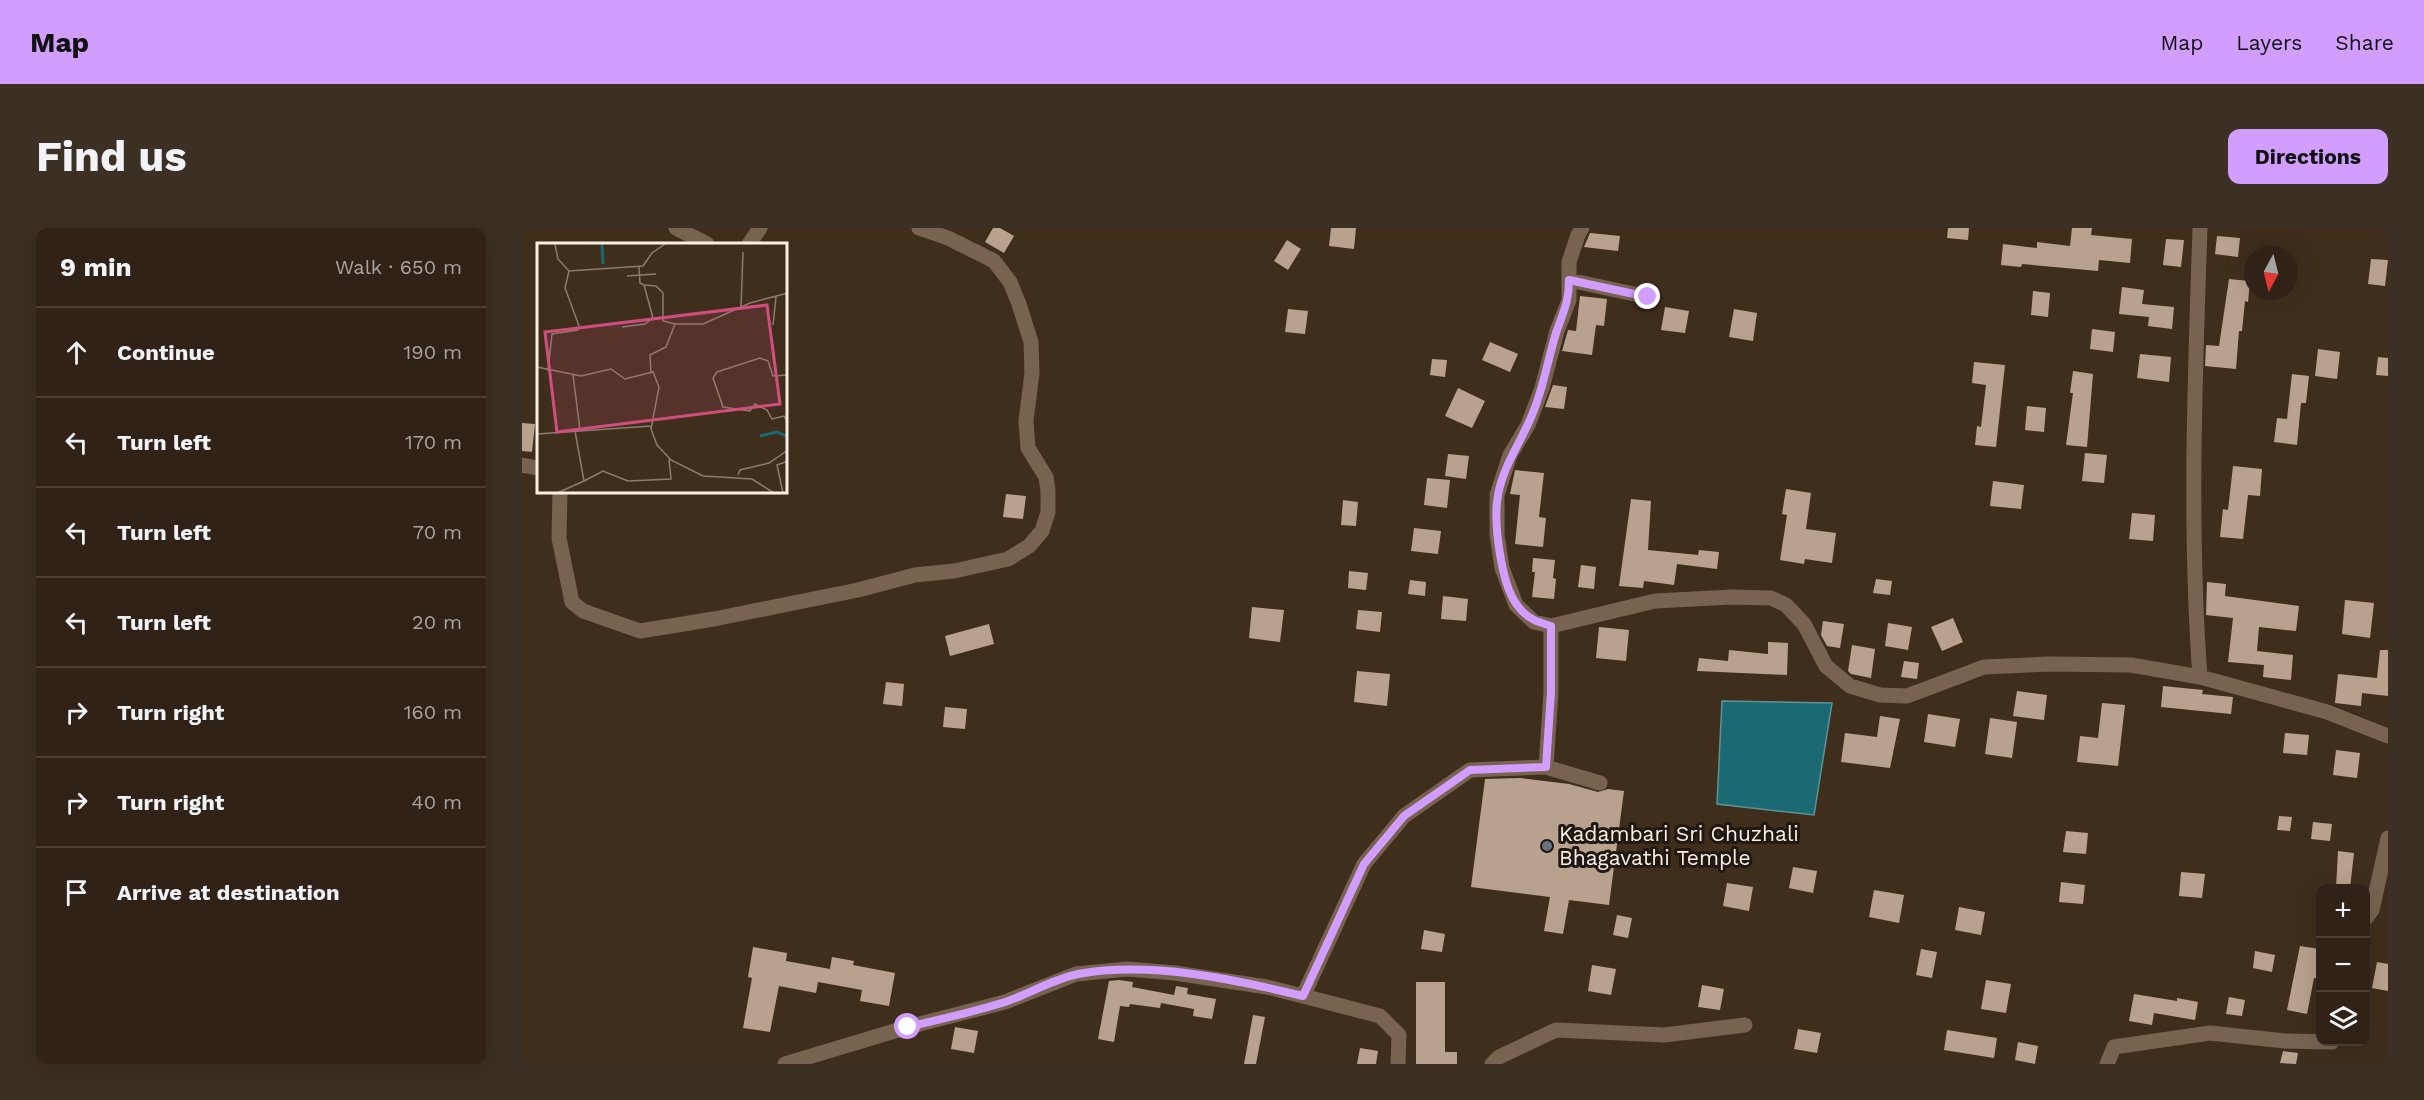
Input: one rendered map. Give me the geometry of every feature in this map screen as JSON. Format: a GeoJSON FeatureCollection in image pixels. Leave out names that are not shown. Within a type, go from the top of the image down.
{"type":"FeatureCollection","features":[{"type":"Feature","properties":{"kind":"street"},"geometry":{"type":"LineString","coordinates":[[676,228],[705,243]]}},
{"type":"Feature","properties":{"kind":"street"},"geometry":{"type":"LineString","coordinates":[[750,243],[760,228]]}},
{"type":"Feature","properties":{"kind":"street"},"geometry":{"type":"LineString","coordinates":[[560,494],[559,538],[572,602],[583,611],[640,631],[714,620],[858,590],[915,575],[954,571],[1008,559],[1029,546],[1042,531],[1048,512],[1048,491],[1046,477],[1028,448],[1026,421],[1032,373],[1031,342],[1019,304],[1010,282],[994,261],[948,238],[920,228]]}},
{"type":"Feature","properties":{"kind":"street"},"geometry":{"type":"LineString","coordinates":[[1582,228],[1569,262],[1569,300],[1557,331],[1542,388],[1528,425],[1510,454],[1497,495],[1497,534],[1502,568],[1516,605],[1534,622],[1551,626],[1655,601],[1732,597],[1771,598],[1786,606],[1804,624],[1826,666],[1850,687],[1880,695],[1908,696],[1984,668],[2049,664],[2131,665],[2200,677],[2327,712],[2388,736]]}},
{"type":"Feature","properties":{"kind":"street"},"geometry":{"type":"LineString","coordinates":[[2199,228],[2192,451],[2194,597],[2200,677]]}},
{"type":"Feature","properties":{"kind":"street"},"geometry":{"type":"LineString","coordinates":[[1569,280],[1648,297]]}},
{"type":"Feature","properties":{"kind":"street"},"geometry":{"type":"LineString","coordinates":[[522,465],[537,468]]}},
{"type":"Feature","properties":{"kind":"street"},"geometry":{"type":"LineString","coordinates":[[1546,767],[1551,692],[1551,626]]}},
{"type":"Feature","properties":{"kind":"street"},"geometry":{"type":"LineString","coordinates":[[1303,996],[1364,864],[1404,816],[1470,770],[1546,767],[1600,783]]}},
{"type":"Feature","properties":{"kind":"street"},"geometry":{"type":"LineString","coordinates":[[2370,913],[2388,838]]}},
{"type":"Feature","properties":{"kind":"street"},"geometry":{"type":"LineString","coordinates":[[785,1064],[908,1027],[1005,1002],[1076,974],[1127,969],[1174,973],[1267,987],[1380,1016],[1399,1035],[1398,1064]]}},
{"type":"Feature","properties":{"kind":"street"},"geometry":{"type":"LineString","coordinates":[[1492,1064],[1499,1057],[1556,1030],[1664,1035],[1745,1025]]}},
{"type":"Feature","properties":{"kind":"street"},"geometry":{"type":"LineString","coordinates":[[2107,1064],[2114,1047],[2210,1033],[2285,1041],[2316,1041]]}},
{"type":"Feature","properties":{"kind":"water"},"geometry":{"type":"Polygon","coordinates":[[[1722,701],[1832,703],[1814,815],[1717,804],[1722,701]]]}},
{"type":"Feature","properties":{"kind":"building"},"geometry":{"type":"Polygon","coordinates":[[[993,228],[1000,228],[1014,236],[1004,253],[985,242],[993,228]]]}},
{"type":"Feature","properties":{"kind":"building"},"geometry":{"type":"Polygon","coordinates":[[[1331,228],[1356,228],[1354,249],[1329,246],[1331,228]]]}},
{"type":"Feature","properties":{"kind":"building"},"geometry":{"type":"Polygon","coordinates":[[[1948,228],[1969,228],[1968,240],[1947,238],[1948,228]]]}},
{"type":"Feature","properties":{"kind":"building"},"geometry":{"type":"Polygon","coordinates":[[[2072,228],[2092,228],[2091,235],[2132,239],[2130,263],[2099,260],[2098,271],[2022,264],[2021,267],[2001,265],[2003,244],[2037,248],[2037,242],[2070,246],[2072,228]]]}},
{"type":"Feature","properties":{"kind":"building"},"geometry":{"type":"Polygon","coordinates":[[[1590,233],[1620,236],[1618,251],[1584,247],[1590,233]]]}},
{"type":"Feature","properties":{"kind":"building"},"geometry":{"type":"Polygon","coordinates":[[[2217,236],[2240,238],[2238,257],[2215,254],[2217,236]]]}},
{"type":"Feature","properties":{"kind":"building"},"geometry":{"type":"Polygon","coordinates":[[[2166,239],[2184,240],[2181,267],[2163,265],[2166,239]]]}},
{"type":"Feature","properties":{"kind":"building"},"geometry":{"type":"Polygon","coordinates":[[[1287,240],[1301,249],[1288,270],[1274,261],[1287,240]]]}},
{"type":"Feature","properties":{"kind":"building"},"geometry":{"type":"Polygon","coordinates":[[[2371,259],[2388,260],[2385,286],[2368,284],[2371,259]]]}},
{"type":"Feature","properties":{"kind":"building"},"geometry":{"type":"Polygon","coordinates":[[[2229,279],[2244,280],[2244,300],[2248,300],[2248,302],[2245,301],[2242,331],[2239,331],[2236,369],[2205,366],[2206,345],[2219,346],[2229,279]]]}},
{"type":"Feature","properties":{"kind":"building"},"geometry":{"type":"Polygon","coordinates":[[[2122,287],[2144,290],[2142,304],[2174,307],[2172,329],[2148,326],[2149,317],[2119,314],[2122,287]]]}},
{"type":"Feature","properties":{"kind":"building"},"geometry":{"type":"Polygon","coordinates":[[[2033,291],[2050,293],[2048,317],[2031,315],[2033,291]]]}},
{"type":"Feature","properties":{"kind":"building"},"geometry":{"type":"Polygon","coordinates":[[[1580,296],[1607,299],[1604,326],[1596,325],[1592,355],[1562,351],[1568,330],[1576,331],[1580,296]]]}},
{"type":"Feature","properties":{"kind":"building"},"geometry":{"type":"Polygon","coordinates":[[[1665,307],[1689,311],[1685,333],[1661,330],[1665,307]]]}},
{"type":"Feature","properties":{"kind":"building"},"geometry":{"type":"Polygon","coordinates":[[[1288,309],[1308,311],[1305,334],[1285,332],[1288,309]]]}},
{"type":"Feature","properties":{"kind":"building"},"geometry":{"type":"Polygon","coordinates":[[[1734,309],[1757,313],[1753,341],[1729,337],[1734,309]]]}},
{"type":"Feature","properties":{"kind":"building"},"geometry":{"type":"Polygon","coordinates":[[[2092,329],[2115,332],[2113,352],[2090,349],[2092,329]]]}},
{"type":"Feature","properties":{"kind":"building"},"geometry":{"type":"Polygon","coordinates":[[[1490,342],[1518,354],[1510,372],[1482,360],[1490,342]]]}},
{"type":"Feature","properties":{"kind":"building"},"geometry":{"type":"Polygon","coordinates":[[[2318,349],[2340,352],[2337,379],[2315,376],[2318,349]]]}},
{"type":"Feature","properties":{"kind":"building"},"geometry":{"type":"Polygon","coordinates":[[[2140,354],[2171,357],[2169,382],[2137,378],[2140,354]]]}},
{"type":"Feature","properties":{"kind":"building"},"geometry":{"type":"Polygon","coordinates":[[[2378,357],[2388,358],[2388,376],[2376,375],[2378,357]]]}},
{"type":"Feature","properties":{"kind":"building"},"geometry":{"type":"Polygon","coordinates":[[[1432,359],[1447,360],[1445,377],[1430,375],[1432,359]]]}},
{"type":"Feature","properties":{"kind":"building"},"geometry":{"type":"Polygon","coordinates":[[[1974,362],[2005,365],[1996,447],[1975,445],[1977,426],[1981,427],[1986,385],[1972,383],[1974,362]]]}},
{"type":"Feature","properties":{"kind":"building"},"geometry":{"type":"Polygon","coordinates":[[[2073,371],[2093,374],[2087,447],[2066,445],[2073,393],[2070,393],[2073,371]]]}},
{"type":"Feature","properties":{"kind":"building"},"geometry":{"type":"Polygon","coordinates":[[[2292,374],[2309,376],[2306,403],[2301,403],[2297,445],[2274,442],[2277,418],[2287,419],[2292,374]]]}},
{"type":"Feature","properties":{"kind":"building"},"geometry":{"type":"Polygon","coordinates":[[[1553,385],[1567,387],[1564,409],[1545,407],[1553,385]]]}},
{"type":"Feature","properties":{"kind":"building"},"geometry":{"type":"Polygon","coordinates":[[[1458,388],[1485,401],[1472,428],[1445,416],[1458,388]]]}},
{"type":"Feature","properties":{"kind":"building"},"geometry":{"type":"Polygon","coordinates":[[[2027,406],[2046,408],[2044,432],[2025,430],[2027,406]]]}},
{"type":"Feature","properties":{"kind":"building"},"geometry":{"type":"Polygon","coordinates":[[[522,423],[535,424],[532,452],[522,451],[522,423]]]}},
{"type":"Feature","properties":{"kind":"building"},"geometry":{"type":"Polygon","coordinates":[[[2085,453],[2107,455],[2104,483],[2082,481],[2085,453]]]}},
{"type":"Feature","properties":{"kind":"building"},"geometry":{"type":"Polygon","coordinates":[[[1448,454],[1469,456],[1466,479],[1445,476],[1448,454]]]}},
{"type":"Feature","properties":{"kind":"building"},"geometry":{"type":"Polygon","coordinates":[[[2233,466],[2262,469],[2260,496],[2248,495],[2243,539],[2220,537],[2223,509],[2228,510],[2233,466]]]}},
{"type":"Feature","properties":{"kind":"building"},"geometry":{"type":"Polygon","coordinates":[[[1515,470],[1544,473],[1539,517],[1546,518],[1543,547],[1515,544],[1520,495],[1510,494],[1515,470]]]}},
{"type":"Feature","properties":{"kind":"building"},"geometry":{"type":"Polygon","coordinates":[[[1427,478],[1450,480],[1447,508],[1424,505],[1427,478]]]}},
{"type":"Feature","properties":{"kind":"building"},"geometry":{"type":"Polygon","coordinates":[[[1993,481],[2024,485],[2021,509],[1990,506],[1993,481]]]}},
{"type":"Feature","properties":{"kind":"building"},"geometry":{"type":"Polygon","coordinates":[[[1786,489],[1811,493],[1806,529],[1836,533],[1832,563],[1805,559],[1804,564],[1780,560],[1787,515],[1782,514],[1786,489]]]}},
{"type":"Feature","properties":{"kind":"building"},"geometry":{"type":"Polygon","coordinates":[[[1006,494],[1026,496],[1023,519],[1003,517],[1006,494]]]}},
{"type":"Feature","properties":{"kind":"building"},"geometry":{"type":"Polygon","coordinates":[[[1631,499],[1651,501],[1648,550],[1698,555],[1699,550],[1719,552],[1717,569],[1677,564],[1674,585],[1644,581],[1643,588],[1619,586],[1631,499]]]}},
{"type":"Feature","properties":{"kind":"building"},"geometry":{"type":"Polygon","coordinates":[[[1343,500],[1358,502],[1356,526],[1341,525],[1343,500]]]}},
{"type":"Feature","properties":{"kind":"building"},"geometry":{"type":"Polygon","coordinates":[[[2132,513],[2155,515],[2153,541],[2129,539],[2132,513]]]}},
{"type":"Feature","properties":{"kind":"building"},"geometry":{"type":"Polygon","coordinates":[[[1414,528],[1441,531],[1438,554],[1411,551],[1414,528]]]}},
{"type":"Feature","properties":{"kind":"building"},"geometry":{"type":"Polygon","coordinates":[[[1533,558],[1555,560],[1554,599],[1532,597],[1535,572],[1532,572],[1533,558]]]}},
{"type":"Feature","properties":{"kind":"building"},"geometry":{"type":"Polygon","coordinates":[[[1581,565],[1596,567],[1594,589],[1578,587],[1581,565]]]}},
{"type":"Feature","properties":{"kind":"building"},"geometry":{"type":"Polygon","coordinates":[[[1349,571],[1368,573],[1366,590],[1348,588],[1349,571]]]}},
{"type":"Feature","properties":{"kind":"building"},"geometry":{"type":"Polygon","coordinates":[[[1876,579],[1892,581],[1890,595],[1873,593],[1876,579]]]}},
{"type":"Feature","properties":{"kind":"building"},"geometry":{"type":"Polygon","coordinates":[[[1410,580],[1426,582],[1425,596],[1408,594],[1410,580]]]}},
{"type":"Feature","properties":{"kind":"building"},"geometry":{"type":"Polygon","coordinates":[[[2207,582],[2226,584],[2225,596],[2299,606],[2296,631],[2259,627],[2257,651],[2293,655],[2291,680],[2263,677],[2264,665],[2228,662],[2233,618],[2206,615],[2207,582]]]}},
{"type":"Feature","properties":{"kind":"building"},"geometry":{"type":"Polygon","coordinates":[[[1443,596],[1468,599],[1466,621],[1441,619],[1443,596]]]}},
{"type":"Feature","properties":{"kind":"building"},"geometry":{"type":"Polygon","coordinates":[[[2345,600],[2374,603],[2370,638],[2342,634],[2345,600]]]}},
{"type":"Feature","properties":{"kind":"building"},"geometry":{"type":"Polygon","coordinates":[[[1252,607],[1284,610],[1280,642],[1249,638],[1252,607]]]}},
{"type":"Feature","properties":{"kind":"building"},"geometry":{"type":"Polygon","coordinates":[[[1358,610],[1382,612],[1380,632],[1356,629],[1358,610]]]}},
{"type":"Feature","properties":{"kind":"building"},"geometry":{"type":"Polygon","coordinates":[[[1953,618],[1963,642],[1942,651],[1931,627],[1953,618]]]}},
{"type":"Feature","properties":{"kind":"building"},"geometry":{"type":"Polygon","coordinates":[[[1823,621],[1844,624],[1840,648],[1827,646],[1821,635],[1823,621]]]}},
{"type":"Feature","properties":{"kind":"building"},"geometry":{"type":"Polygon","coordinates":[[[1888,623],[1912,627],[1908,650],[1885,646],[1888,623]]]}},
{"type":"Feature","properties":{"kind":"building"},"geometry":{"type":"Polygon","coordinates":[[[989,624],[994,644],[950,656],[945,636],[989,624]]]}},
{"type":"Feature","properties":{"kind":"building"},"geometry":{"type":"Polygon","coordinates":[[[1599,627],[1629,630],[1626,661],[1596,658],[1599,627]]]}},
{"type":"Feature","properties":{"kind":"building"},"geometry":{"type":"Polygon","coordinates":[[[1768,642],[1788,643],[1787,675],[1697,671],[1699,658],[1728,661],[1729,650],[1768,654],[1768,642]]]}},
{"type":"Feature","properties":{"kind":"building"},"geometry":{"type":"Polygon","coordinates":[[[1852,645],[1875,649],[1871,678],[1851,674],[1848,671],[1852,645]]]}},
{"type":"Feature","properties":{"kind":"building"},"geometry":{"type":"Polygon","coordinates":[[[2380,650],[2388,650],[2388,696],[2362,693],[2361,706],[2335,703],[2338,674],[2377,678],[2380,650]]]}},
{"type":"Feature","properties":{"kind":"building"},"geometry":{"type":"Polygon","coordinates":[[[1904,661],[1919,663],[1917,679],[1901,677],[1904,661]]]}},
{"type":"Feature","properties":{"kind":"building"},"geometry":{"type":"Polygon","coordinates":[[[1357,671],[1390,674],[1387,706],[1354,702],[1357,671]]]}},
{"type":"Feature","properties":{"kind":"building"},"geometry":{"type":"Polygon","coordinates":[[[886,682],[904,684],[902,706],[883,704],[886,682]]]}},
{"type":"Feature","properties":{"kind":"building"},"geometry":{"type":"Polygon","coordinates":[[[2163,686],[2203,690],[2202,694],[2233,697],[2231,714],[2161,707],[2163,686]]]}},
{"type":"Feature","properties":{"kind":"building"},"geometry":{"type":"Polygon","coordinates":[[[2017,691],[2047,695],[2044,720],[2013,716],[2017,691]]]}},
{"type":"Feature","properties":{"kind":"building"},"geometry":{"type":"Polygon","coordinates":[[[2102,703],[2125,705],[2118,766],[2077,762],[2080,736],[2098,738],[2102,703]]]}},
{"type":"Feature","properties":{"kind":"building"},"geometry":{"type":"Polygon","coordinates":[[[945,707],[967,709],[965,729],[943,727],[945,707]]]}},
{"type":"Feature","properties":{"kind":"building"},"geometry":{"type":"Polygon","coordinates":[[[1928,714],[1960,719],[1955,747],[1924,742],[1928,714]]]}},
{"type":"Feature","properties":{"kind":"building"},"geometry":{"type":"Polygon","coordinates":[[[1880,716],[1900,719],[1890,768],[1841,762],[1845,733],[1877,737],[1880,716]]]}},
{"type":"Feature","properties":{"kind":"building"},"geometry":{"type":"Polygon","coordinates":[[[1990,718],[2017,722],[2012,758],[1985,754],[1990,718]]]}},
{"type":"Feature","properties":{"kind":"building"},"geometry":{"type":"Polygon","coordinates":[[[2285,733],[2309,735],[2307,755],[2283,753],[2285,733]]]}},
{"type":"Feature","properties":{"kind":"building"},"geometry":{"type":"Polygon","coordinates":[[[2336,750],[2360,753],[2357,778],[2333,775],[2336,750]]]}},
{"type":"Feature","properties":{"kind":"building","name":"Kadambari Sri Chuzhali Bhagavathi Temple"},"geometry":{"type":"Polygon","coordinates":[[[1520,778],[1569,784],[1598,792],[1608,789],[1624,791],[1609,905],[1569,900],[1563,934],[1544,931],[1550,897],[1471,887],[1485,779],[1520,778]]]}},
{"type":"Feature","properties":{"kind":"building"},"geometry":{"type":"Polygon","coordinates":[[[2279,816],[2292,817],[2290,831],[2277,830],[2279,816]]]}},
{"type":"Feature","properties":{"kind":"building"},"geometry":{"type":"Polygon","coordinates":[[[2313,822],[2332,824],[2330,841],[2311,839],[2313,822]]]}},
{"type":"Feature","properties":{"kind":"building"},"geometry":{"type":"Polygon","coordinates":[[[2066,831],[2088,833],[2086,854],[2063,852],[2066,831]]]}},
{"type":"Feature","properties":{"kind":"building"},"geometry":{"type":"Polygon","coordinates":[[[2338,851],[2354,853],[2350,884],[2336,884],[2338,851]]]}},
{"type":"Feature","properties":{"kind":"building"},"geometry":{"type":"Polygon","coordinates":[[[1793,867],[1817,871],[1813,893],[1789,888],[1793,867]]]}},
{"type":"Feature","properties":{"kind":"building"},"geometry":{"type":"Polygon","coordinates":[[[2181,872],[2205,874],[2202,898],[2179,896],[2181,872]]]}},
{"type":"Feature","properties":{"kind":"building"},"geometry":{"type":"Polygon","coordinates":[[[2061,882],[2085,885],[2083,904],[2059,902],[2061,882]]]}},
{"type":"Feature","properties":{"kind":"building"},"geometry":{"type":"Polygon","coordinates":[[[1727,883],[1753,887],[1749,911],[1723,906],[1727,883]]]}},
{"type":"Feature","properties":{"kind":"building"},"geometry":{"type":"Polygon","coordinates":[[[1874,890],[1904,895],[1899,923],[1869,917],[1874,890]]]}},
{"type":"Feature","properties":{"kind":"building"},"geometry":{"type":"Polygon","coordinates":[[[1959,907],[1985,912],[1981,935],[1955,930],[1959,907]]]}},
{"type":"Feature","properties":{"kind":"building"},"geometry":{"type":"Polygon","coordinates":[[[1617,915],[1632,918],[1628,938],[1613,935],[1617,915]]]}},
{"type":"Feature","properties":{"kind":"building"},"geometry":{"type":"Polygon","coordinates":[[[1424,930],[1445,934],[1442,952],[1421,949],[1424,930]]]}},
{"type":"Feature","properties":{"kind":"building"},"geometry":{"type":"Polygon","coordinates":[[[2300,946],[2316,948],[2316,978],[2314,978],[2307,1014],[2287,1010],[2300,946]]]}},
{"type":"Feature","properties":{"kind":"building"},"geometry":{"type":"Polygon","coordinates":[[[753,947],[787,953],[786,961],[830,969],[832,957],[854,961],[853,965],[895,973],[889,1006],[860,1001],[862,990],[818,982],[816,993],[779,986],[770,1032],[743,1028],[752,978],[748,977],[753,947]]]}},
{"type":"Feature","properties":{"kind":"building"},"geometry":{"type":"Polygon","coordinates":[[[1921,949],[1937,952],[1932,978],[1916,975],[1921,949]]]}},
{"type":"Feature","properties":{"kind":"building"},"geometry":{"type":"Polygon","coordinates":[[[2255,951],[2275,955],[2272,972],[2253,968],[2255,951]]]}},
{"type":"Feature","properties":{"kind":"building"},"geometry":{"type":"Polygon","coordinates":[[[2377,962],[2388,964],[2388,991],[2372,988],[2377,962]]]}},
{"type":"Feature","properties":{"kind":"building"},"geometry":{"type":"Polygon","coordinates":[[[1592,965],[1616,969],[1611,995],[1588,991],[1592,965]]]}},
{"type":"Feature","properties":{"kind":"building"},"geometry":{"type":"Polygon","coordinates":[[[1986,980],[2011,984],[2006,1013],[1981,1009],[1986,980]]]}},
{"type":"Feature","properties":{"kind":"building"},"geometry":{"type":"Polygon","coordinates":[[[1109,981],[1133,982],[1132,987],[1174,995],[1176,986],[1188,988],[1187,994],[1216,999],[1212,1019],[1193,1016],[1194,1009],[1161,1003],[1160,1008],[1130,1004],[1129,1007],[1120,1006],[1114,1042],[1098,1039],[1109,981]]]}},
{"type":"Feature","properties":{"kind":"building"},"geometry":{"type":"Polygon","coordinates":[[[1416,982],[1445,982],[1445,1052],[1457,1052],[1457,1064],[1416,1064],[1416,982]]]}},
{"type":"Feature","properties":{"kind":"building"},"geometry":{"type":"Polygon","coordinates":[[[1702,985],[1724,989],[1720,1010],[1698,1007],[1702,985]]]}},
{"type":"Feature","properties":{"kind":"building"},"geometry":{"type":"Polygon","coordinates":[[[2134,994],[2198,1002],[2195,1020],[2154,1013],[2152,1025],[2129,1021],[2134,994]]]}},
{"type":"Feature","properties":{"kind":"building"},"geometry":{"type":"Polygon","coordinates":[[[2229,997],[2245,1000],[2242,1016],[2226,1014],[2229,997]]]}},
{"type":"Feature","properties":{"kind":"building"},"geometry":{"type":"Polygon","coordinates":[[[1253,1015],[1265,1017],[1256,1064],[1244,1064],[1253,1015]]]}},
{"type":"Feature","properties":{"kind":"building"},"geometry":{"type":"Polygon","coordinates":[[[955,1027],[978,1031],[974,1053],[951,1049],[955,1027]]]}},
{"type":"Feature","properties":{"kind":"building"},"geometry":{"type":"Polygon","coordinates":[[[1798,1029],[1821,1033],[1817,1053],[1794,1049],[1798,1029]]]}},
{"type":"Feature","properties":{"kind":"building"},"geometry":{"type":"Polygon","coordinates":[[[1947,1030],[1997,1038],[1994,1058],[1944,1050],[1947,1030]]]}},
{"type":"Feature","properties":{"kind":"building"},"geometry":{"type":"Polygon","coordinates":[[[2018,1042],[2038,1046],[2035,1064],[2015,1060],[2018,1042]]]}},
{"type":"Feature","properties":{"kind":"building"},"geometry":{"type":"Polygon","coordinates":[[[1360,1048],[1378,1051],[1376,1064],[1357,1064],[1360,1048]]]}},
{"type":"Feature","properties":{"kind":"building"},"geometry":{"type":"Polygon","coordinates":[[[2283,1051],[2298,1053],[2296,1064],[2280,1063],[2283,1051]]]}},
{"type":"Feature","properties":{"kind":"place","name":"Kadambari Sri Chuzhali Bhagavathi Temple"},"geometry":{"type":"Point","coordinates":[1547,846]}},
{"type":"Feature","properties":{"kind":"route"},"geometry":{"type":"LineString","coordinates":[[908,1027],[1005,1002],[1076,974],[1127,969],[1174,973],[1267,987],[1303,996],[1364,864],[1404,816],[1470,770],[1546,767],[1551,692],[1551,626],[1534,622],[1516,605],[1502,568],[1497,534],[1497,495],[1510,454],[1528,425],[1542,388],[1557,331],[1569,300],[1569,280],[1648,297]]}}]}
